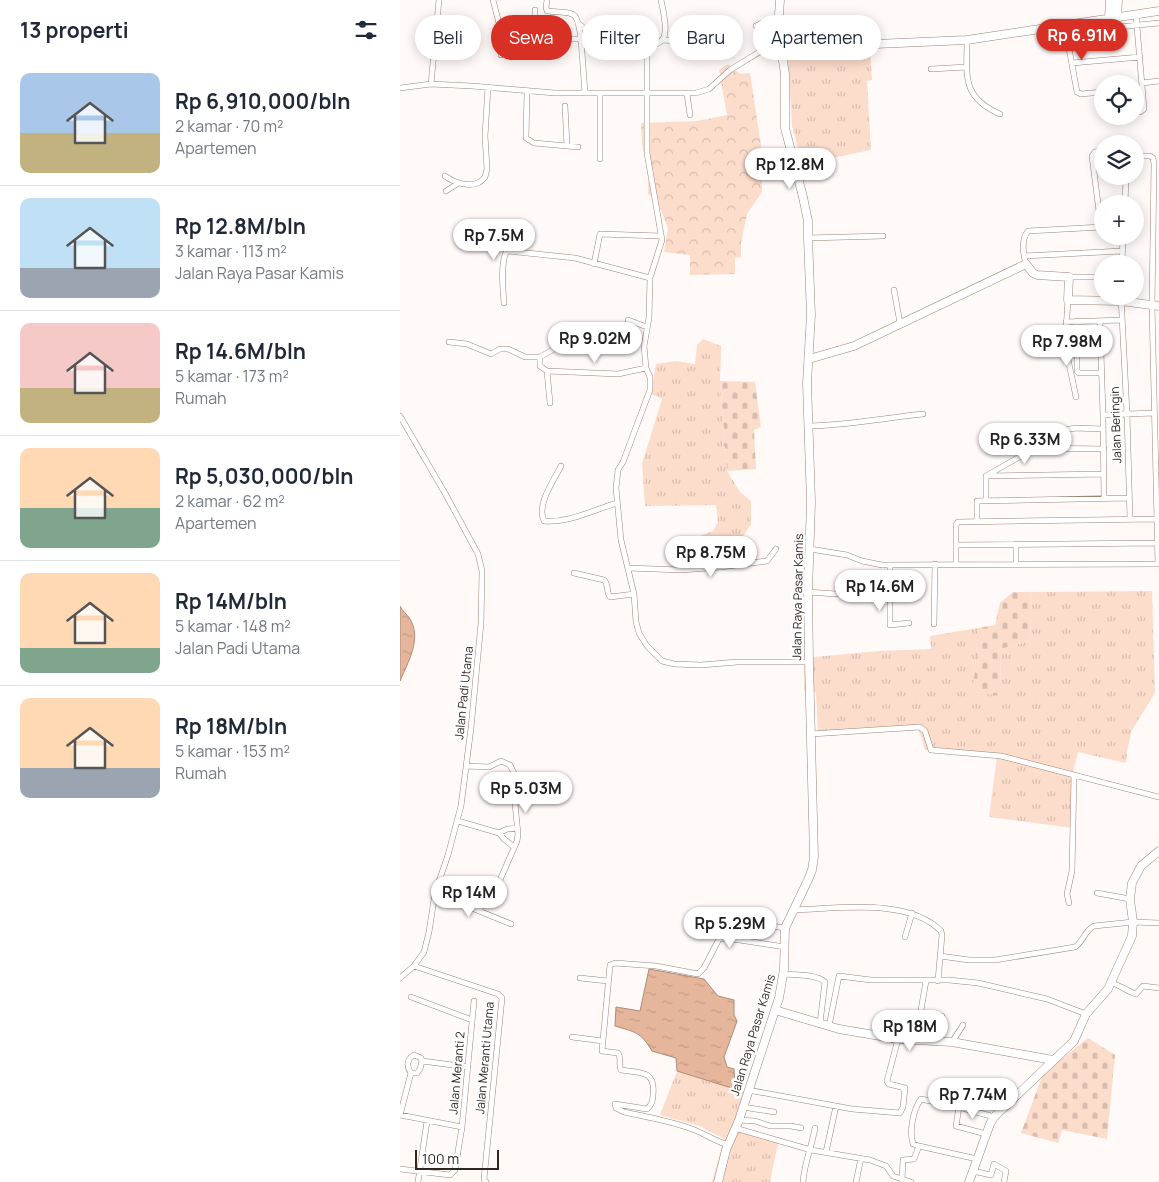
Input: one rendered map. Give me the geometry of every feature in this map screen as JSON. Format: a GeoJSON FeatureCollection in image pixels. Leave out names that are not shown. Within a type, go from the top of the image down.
{"type":"FeatureCollection","features":[{"type":"Feature","properties":{"kind":"street"},"geometry":{"type":"LineString","coordinates":[[430,84],[439,0]]}},
{"type":"Feature","properties":{"kind":"street"},"geometry":{"type":"LineString","coordinates":[[493,0],[497,15]]}},
{"type":"Feature","properties":{"kind":"street"},"geometry":{"type":"LineString","coordinates":[[547,0],[546,7],[548,11],[572,12],[582,26]]}},
{"type":"Feature","properties":{"kind":"street"},"geometry":{"type":"LineString","coordinates":[[659,43],[665,36],[661,0]]}},
{"type":"Feature","properties":{"kind":"street","name":"Jalan Raya Pasar Kamis"},"geometry":{"type":"LineString","coordinates":[[779,15],[780,0]]}},
{"type":"Feature","properties":{"kind":"street"},"geometry":{"type":"LineString","coordinates":[[1110,0],[1113,18]]}},
{"type":"Feature","properties":{"kind":"street"},"geometry":{"type":"LineString","coordinates":[[1113,18],[1118,0]]}},
{"type":"Feature","properties":{"kind":"street"},"geometry":{"type":"LineString","coordinates":[[535,10],[535,39],[580,39]]}},
{"type":"Feature","properties":{"kind":"street"},"geometry":{"type":"LineString","coordinates":[[881,44],[967,40],[1159,11]]}},
{"type":"Feature","properties":{"kind":"street"},"geometry":{"type":"LineString","coordinates":[[1136,15],[1141,75]]}},
{"type":"Feature","properties":{"kind":"street"},"geometry":{"type":"LineString","coordinates":[[1094,93],[1081,94],[1077,92],[1068,43],[1069,38],[1074,32],[1159,23]]}},
{"type":"Feature","properties":{"kind":"street"},"geometry":{"type":"LineString","coordinates":[[579,24],[585,94]]}},
{"type":"Feature","properties":{"kind":"street"},"geometry":{"type":"LineString","coordinates":[[663,40],[669,40]]}},
{"type":"Feature","properties":{"kind":"street"},"geometry":{"type":"LineString","coordinates":[[967,40],[967,67],[970,89],[982,104],[1000,114]]}},
{"type":"Feature","properties":{"kind":"street"},"geometry":{"type":"LineString","coordinates":[[400,88],[430,84],[585,94],[687,94],[710,89],[730,70],[753,56]]}},
{"type":"Feature","properties":{"kind":"street"},"geometry":{"type":"LineString","coordinates":[[1072,63],[1140,57]]}},
{"type":"Feature","properties":{"kind":"street"},"geometry":{"type":"LineString","coordinates":[[647,60],[647,153],[661,236],[660,249],[650,278],[650,307],[644,346],[646,368],[650,378],[650,390],[623,462],[618,470],[616,488],[621,540],[634,594],[636,622],[639,633],[647,646],[662,662],[701,665],[737,662],[809,662]]}},
{"type":"Feature","properties":{"kind":"street","name":"Jalan Raya Pasar Kamis"},"geometry":{"type":"LineString","coordinates":[[718,1182],[728,1145],[739,1120],[775,1010],[783,974],[785,928],[810,875],[814,857],[808,592],[811,502],[807,383],[811,314],[808,221],[785,128],[786,98],[783,60]]}},
{"type":"Feature","properties":{"kind":"street"},"geometry":{"type":"LineString","coordinates":[[931,69],[967,67]]}},
{"type":"Feature","properties":{"kind":"street"},"geometry":{"type":"LineString","coordinates":[[1144,85],[1159,80]]}},
{"type":"Feature","properties":{"kind":"street"},"geometry":{"type":"LineString","coordinates":[[446,191],[457,184],[483,180],[486,174],[485,136],[488,87]]}},
{"type":"Feature","properties":{"kind":"street"},"geometry":{"type":"LineString","coordinates":[[527,91],[526,138],[534,143],[578,147]]}},
{"type":"Feature","properties":{"kind":"street"},"geometry":{"type":"LineString","coordinates":[[600,94],[600,159]]}},
{"type":"Feature","properties":{"kind":"street"},"geometry":{"type":"LineString","coordinates":[[687,94],[690,116]]}},
{"type":"Feature","properties":{"kind":"street"},"geometry":{"type":"LineString","coordinates":[[565,106],[567,146]]}},
{"type":"Feature","properties":{"kind":"street"},"geometry":{"type":"LineString","coordinates":[[1094,153],[1094,172]]}},
{"type":"Feature","properties":{"kind":"street"},"geometry":{"type":"LineString","coordinates":[[810,549],[848,556],[870,563],[890,564],[1158,564],[1156,519],[1157,453],[1154,413],[1157,382],[1153,160],[1150,156],[1144,156]]}},
{"type":"Feature","properties":{"kind":"street"},"geometry":{"type":"LineString","coordinates":[[445,176],[457,184]]}},
{"type":"Feature","properties":{"kind":"street"},"geometry":{"type":"LineString","coordinates":[[1094,227],[1028,231],[1024,236],[1025,260],[1033,273],[1042,277],[1094,277]]}},
{"type":"Feature","properties":{"kind":"street"},"geometry":{"type":"LineString","coordinates":[[594,264],[600,234],[661,236]]}},
{"type":"Feature","properties":{"kind":"street"},"geometry":{"type":"LineString","coordinates":[[808,238],[883,236]]}},
{"type":"Feature","properties":{"kind":"street"},"geometry":{"type":"LineString","coordinates":[[1122,245],[1122,255]]}},
{"type":"Feature","properties":{"kind":"street"},"geometry":{"type":"LineString","coordinates":[[504,303],[504,255],[506,251],[575,258],[650,278]]}},
{"type":"Feature","properties":{"kind":"street"},"geometry":{"type":"LineString","coordinates":[[809,359],[854,346],[1025,260],[1122,251]]}},
{"type":"Feature","properties":{"kind":"street"},"geometry":{"type":"LineString","coordinates":[[1069,277],[1066,345],[1076,397]]}},
{"type":"Feature","properties":{"kind":"street"},"geometry":{"type":"LineString","coordinates":[[894,290],[900,323]]}},
{"type":"Feature","properties":{"kind":"street"},"geometry":{"type":"LineString","coordinates":[[1068,300],[1094,299]]}},
{"type":"Feature","properties":{"kind":"street","name":"Jalan Beringin"},"geometry":{"type":"LineString","coordinates":[[1121,305],[1130,519]]}},
{"type":"Feature","properties":{"kind":"street"},"geometry":{"type":"LineString","coordinates":[[628,320],[647,327]]}},
{"type":"Feature","properties":{"kind":"street"},"geometry":{"type":"LineString","coordinates":[[1066,322],[1122,320]]}},
{"type":"Feature","properties":{"kind":"street"},"geometry":{"type":"LineString","coordinates":[[1077,321],[1077,371],[1079,373],[1102,373]]}},
{"type":"Feature","properties":{"kind":"street"},"geometry":{"type":"LineString","coordinates":[[1100,322],[1104,498]]}},
{"type":"Feature","properties":{"kind":"street"},"geometry":{"type":"LineString","coordinates":[[449,342],[467,344],[491,354],[500,349],[508,349],[525,356],[540,358],[556,348],[560,334]]}},
{"type":"Feature","properties":{"kind":"street"},"geometry":{"type":"LineString","coordinates":[[540,358],[540,366],[547,371],[618,374],[646,368]]}},
{"type":"Feature","properties":{"kind":"street"},"geometry":{"type":"LineString","coordinates":[[547,371],[550,403]]}},
{"type":"Feature","properties":{"kind":"street"},"geometry":{"type":"LineString","coordinates":[[1103,415],[1154,413]]}},
{"type":"Feature","properties":{"kind":"street"},"geometry":{"type":"LineString","coordinates":[[809,426],[838,425],[878,418],[923,414]]}},
{"type":"Feature","properties":{"kind":"street","name":"Jalan Padi Utama"},"geometry":{"type":"LineString","coordinates":[[400,416],[446,496],[481,563],[483,584],[481,623],[462,806],[435,893],[424,952],[414,966],[400,978]]}},
{"type":"Feature","properties":{"kind":"street"},"geometry":{"type":"LineString","coordinates":[[986,476],[1070,428],[1103,429]]}},
{"type":"Feature","properties":{"kind":"street"},"geometry":{"type":"LineString","coordinates":[[1036,448],[1104,449]]}},
{"type":"Feature","properties":{"kind":"street"},"geometry":{"type":"LineString","coordinates":[[561,466],[543,503],[542,518],[544,521],[574,518],[617,503]]}},
{"type":"Feature","properties":{"kind":"street"},"geometry":{"type":"LineString","coordinates":[[986,476],[1104,474]]}},
{"type":"Feature","properties":{"kind":"street"},"geometry":{"type":"LineString","coordinates":[[986,476],[986,500]]}},
{"type":"Feature","properties":{"kind":"street"},"geometry":{"type":"LineString","coordinates":[[977,522],[977,501],[1128,498]]}},
{"type":"Feature","properties":{"kind":"street"},"geometry":{"type":"LineString","coordinates":[[956,564],[956,524],[1156,519]]}},
{"type":"Feature","properties":{"kind":"street"},"geometry":{"type":"LineString","coordinates":[[956,545],[1157,543]]}},
{"type":"Feature","properties":{"kind":"street"},"geometry":{"type":"LineString","coordinates":[[1016,544],[1016,564]]}},
{"type":"Feature","properties":{"kind":"street"},"geometry":{"type":"LineString","coordinates":[[628,568],[681,570],[721,567],[767,561],[776,549]]}},
{"type":"Feature","properties":{"kind":"street"},"geometry":{"type":"LineString","coordinates":[[890,564],[890,625],[909,624]]}},
{"type":"Feature","properties":{"kind":"street"},"geometry":{"type":"LineString","coordinates":[[934,624],[935,564]]}},
{"type":"Feature","properties":{"kind":"street"},"geometry":{"type":"LineString","coordinates":[[574,573],[607,582],[610,597],[634,594]]}},
{"type":"Feature","properties":{"kind":"street"},"geometry":{"type":"LineString","coordinates":[[808,592],[836,594]]}},
{"type":"Feature","properties":{"kind":"street"},"geometry":{"type":"LineString","coordinates":[[810,734],[920,727],[925,731],[931,750],[1001,756],[1159,797]]}},
{"type":"Feature","properties":{"kind":"street"},"geometry":{"type":"LineString","coordinates":[[466,766],[489,767],[501,761],[512,768],[514,773],[517,841],[496,889],[487,894],[479,911]]}},
{"type":"Feature","properties":{"kind":"street"},"geometry":{"type":"LineString","coordinates":[[1070,903],[1067,894],[1072,871],[1074,774]]}},
{"type":"Feature","properties":{"kind":"street"},"geometry":{"type":"LineString","coordinates":[[458,822],[499,833],[514,846]]}},
{"type":"Feature","properties":{"kind":"street"},"geometry":{"type":"LineString","coordinates":[[499,833],[507,829],[517,828]]}},
{"type":"Feature","properties":{"kind":"street"},"geometry":{"type":"LineString","coordinates":[[969,1182],[994,1117],[1074,1041],[1086,1014],[1112,983],[1131,940],[1134,922],[1130,899],[1132,884],[1141,866],[1159,851]]}},
{"type":"Feature","properties":{"kind":"street"},"geometry":{"type":"LineString","coordinates":[[487,894],[484,886],[486,881],[498,882]]}},
{"type":"Feature","properties":{"kind":"street"},"geometry":{"type":"LineString","coordinates":[[435,893],[511,924]]}},
{"type":"Feature","properties":{"kind":"street"},"geometry":{"type":"LineString","coordinates":[[1097,893],[1130,899]]}},
{"type":"Feature","properties":{"kind":"street"},"geometry":{"type":"LineString","coordinates":[[793,910],[870,907],[912,913],[941,931],[938,981]]}},
{"type":"Feature","properties":{"kind":"street"},"geometry":{"type":"LineString","coordinates":[[905,937],[912,913]]}},
{"type":"Feature","properties":{"kind":"street"},"geometry":{"type":"LineString","coordinates":[[730,920],[785,928]]}},
{"type":"Feature","properties":{"kind":"street"},"geometry":{"type":"LineString","coordinates":[[940,956],[969,960],[995,960],[1035,955],[1075,947],[1091,927],[1134,922],[1159,924]]}},
{"type":"Feature","properties":{"kind":"street"},"geometry":{"type":"LineString","coordinates":[[728,1145],[683,1126],[617,1110],[616,1104],[647,1109],[652,1103],[654,1087],[648,1074],[621,1070],[620,1055],[616,1052],[602,1051],[610,965],[613,963],[656,966],[698,974],[704,968],[717,941],[720,939],[785,947]]}},
{"type":"Feature","properties":{"kind":"street","name":"Jalan Meranti Utama"},"geometry":{"type":"LineString","coordinates":[[414,966],[498,994],[502,998],[484,1179],[486,1182]]}},
{"type":"Feature","properties":{"kind":"street"},"geometry":{"type":"LineString","coordinates":[[783,974],[814,978],[825,982],[820,1023]]}},
{"type":"Feature","properties":{"kind":"street"},"geometry":{"type":"LineString","coordinates":[[830,1026],[839,976],[871,980],[978,983],[1047,999],[1086,1014]]}},
{"type":"Feature","properties":{"kind":"street"},"geometry":{"type":"LineString","coordinates":[[580,978],[608,981]]}},
{"type":"Feature","properties":{"kind":"street"},"geometry":{"type":"LineString","coordinates":[[909,1041],[921,1010],[926,981]]}},
{"type":"Feature","properties":{"kind":"street"},"geometry":{"type":"LineString","coordinates":[[1112,983],[1136,994],[1143,986],[1159,988]]}},
{"type":"Feature","properties":{"kind":"street","name":"Jalan Meranti 2"},"geometry":{"type":"LineString","coordinates":[[411,997],[472,1020]]}},
{"type":"Feature","properties":{"kind":"street","name":"Jalan Meranti 2"},"geometry":{"type":"LineString","coordinates":[[419,1170],[450,1175],[455,1170],[462,1128],[474,1001]]}},
{"type":"Feature","properties":{"kind":"street"},"geometry":{"type":"LineString","coordinates":[[775,1010],[830,1026],[898,1040],[952,1042],[1053,1060]]}},
{"type":"Feature","properties":{"kind":"street"},"geometry":{"type":"LineString","coordinates":[[934,1042],[942,1016]]}},
{"type":"Feature","properties":{"kind":"street"},"geometry":{"type":"LineString","coordinates":[[952,1042],[963,1025]]}},
{"type":"Feature","properties":{"kind":"street"},"geometry":{"type":"LineString","coordinates":[[572,1037],[603,1041]]}},
{"type":"Feature","properties":{"kind":"street"},"geometry":{"type":"LineString","coordinates":[[748,1090],[836,1106],[897,1114],[901,1112],[903,1107],[905,1087],[889,1084],[887,1081],[898,1040]]}},
{"type":"Feature","properties":{"kind":"street"},"geometry":{"type":"LineString","coordinates":[[400,1115],[410,1073],[407,1062],[409,1057],[414,1054],[418,1055],[422,1061],[420,1069],[417,1073],[410,1073]]}},
{"type":"Feature","properties":{"kind":"street"},"geometry":{"type":"LineString","coordinates":[[422,1061],[468,1067]]}},
{"type":"Feature","properties":{"kind":"street"},"geometry":{"type":"LineString","coordinates":[[977,1159],[913,1144],[913,1120],[919,1100],[922,1099],[959,1107],[994,1117]]}},
{"type":"Feature","properties":{"kind":"street"},"geometry":{"type":"LineString","coordinates":[[826,1152],[836,1106]]}},
{"type":"Feature","properties":{"kind":"street"},"geometry":{"type":"LineString","coordinates":[[743,1107],[774,1112]]}},
{"type":"Feature","properties":{"kind":"street"},"geometry":{"type":"LineString","coordinates":[[903,1107],[916,1109]]}},
{"type":"Feature","properties":{"kind":"street"},"geometry":{"type":"LineString","coordinates":[[959,1107],[956,1126],[986,1134]]}},
{"type":"Feature","properties":{"kind":"street","name":"Jalan Meranti Utama"},"geometry":{"type":"LineString","coordinates":[[400,1115],[462,1128]]}},
{"type":"Feature","properties":{"kind":"street"},"geometry":{"type":"LineString","coordinates":[[739,1120],[755,1121],[770,1126],[801,1128]]}},
{"type":"Feature","properties":{"kind":"street"},"geometry":{"type":"LineString","coordinates":[[418,1182],[427,1121]]}},
{"type":"Feature","properties":{"kind":"street"},"geometry":{"type":"LineString","coordinates":[[735,1128],[811,1150],[861,1158],[886,1166],[893,1176],[911,1182]]}},
{"type":"Feature","properties":{"kind":"street"},"geometry":{"type":"LineString","coordinates":[[803,1182],[815,1128]]}},
{"type":"Feature","properties":{"kind":"street"},"geometry":{"type":"LineString","coordinates":[[902,1180],[903,1160],[914,1159],[919,1146]]}},
{"type":"Feature","properties":{"kind":"street"},"geometry":{"type":"LineString","coordinates":[[856,1182],[861,1158]]}},
{"type":"Feature","properties":{"kind":"street"},"geometry":{"type":"LineString","coordinates":[[973,1171],[991,1175],[994,1164],[1006,1171],[1004,1182]]}},
{"type":"Feature","properties":{"kind":"street"},"geometry":{"type":"LineString","coordinates":[[400,1169],[419,1170]]}},
{"type":"Feature","properties":{"kind":"green space"},"geometry":{"type":"Polygon","coordinates":[[[788,60],[871,60],[872,80],[867,81],[871,150],[802,164],[792,126],[788,60]]]}},
{"type":"Feature","properties":{"kind":"green space"},"geometry":{"type":"Polygon","coordinates":[[[728,64],[740,74],[750,73],[761,145],[762,192],[747,214],[741,243],[741,257],[735,258],[735,274],[690,275],[690,255],[664,252],[668,228],[657,200],[648,194],[649,171],[642,145],[641,123],[697,121],[727,115],[719,70],[728,64]]]}},
{"type":"Feature","properties":{"kind":"green space"},"geometry":{"type":"Polygon","coordinates":[[[703,339],[721,346],[720,381],[727,471],[740,492],[751,501],[751,524],[737,545],[737,563],[705,564],[700,536],[713,531],[718,522],[716,505],[645,506],[642,464],[662,399],[651,394],[656,364],[676,361],[695,364],[697,345],[703,339]]]}},
{"type":"Feature","properties":{"kind":"green space"},"geometry":{"type":"Polygon","coordinates":[[[720,381],[755,382],[761,427],[754,430],[756,469],[727,471],[720,381]]]}},
{"type":"Feature","properties":{"kind":"green space"},"geometry":{"type":"Polygon","coordinates":[[[1152,591],[1155,693],[1132,730],[1126,763],[1078,752],[1072,776],[1074,828],[989,817],[997,757],[925,750],[919,730],[818,734],[816,692],[804,691],[804,658],[879,651],[931,649],[930,636],[978,628],[973,692],[1001,695],[1000,649],[1030,641],[1032,592],[1152,591]]]}},
{"type":"Feature","properties":{"kind":"green space"},"geometry":{"type":"Polygon","coordinates":[[[1013,592],[1032,592],[1030,641],[1000,649],[1001,696],[973,692],[978,628],[995,625],[1000,603],[1013,592]]]}},
{"type":"Feature","properties":{"kind":"green space"},"geometry":{"type":"Polygon","coordinates":[[[1088,1038],[1115,1055],[1107,1139],[1062,1130],[1058,1143],[1021,1133],[1043,1074],[1088,1038]]]}},
{"type":"Feature","properties":{"kind":"green space"},"geometry":{"type":"Polygon","coordinates":[[[677,1071],[750,1093],[739,1128],[779,1138],[770,1182],[712,1182],[724,1139],[700,1126],[660,1115],[677,1071]]]}},
{"type":"Feature","properties":{"kind":"water"},"geometry":{"type":"Polygon","coordinates":[[[400,606],[410,619],[415,634],[410,658],[400,681],[400,606]]]}},
{"type":"Feature","properties":{"kind":"water"},"geometry":{"type":"Polygon","coordinates":[[[649,969],[704,979],[718,996],[734,1000],[734,1015],[737,1021],[724,1057],[727,1067],[734,1069],[735,1089],[677,1071],[676,1058],[652,1051],[641,1036],[615,1026],[616,1007],[640,1011],[649,969]]]}}]}
